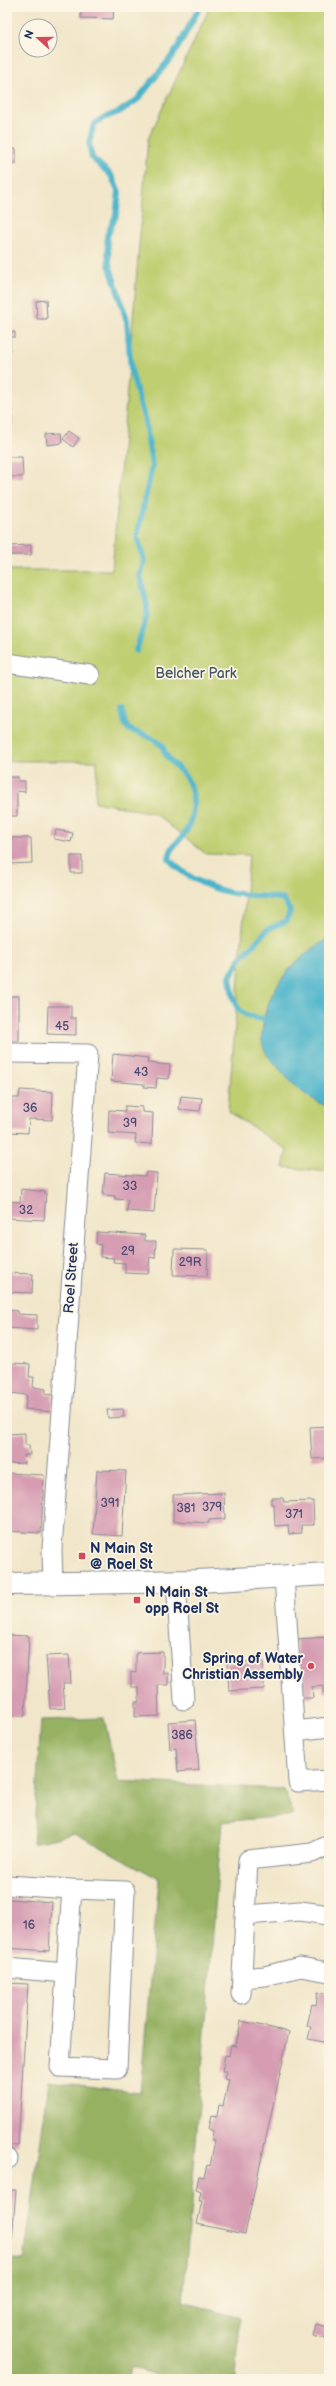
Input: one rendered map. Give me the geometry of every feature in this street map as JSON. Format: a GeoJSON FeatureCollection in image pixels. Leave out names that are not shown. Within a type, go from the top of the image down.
{"type":"FeatureCollection","features":[{"type":"Feature","properties":{"kind":"main road"},"geometry":{"type":"LineString","coordinates":[[7,1584],[284,1578],[329,1574]]}},
{"type":"Feature","properties":{"kind":"street"},"geometry":{"type":"LineString","coordinates":[[7,663],[90,675]]}},
{"type":"Feature","properties":{"kind":"street","name":"Roel Street"},"geometry":{"type":"LineString","coordinates":[[7,1053],[88,1054],[52,1549],[52,1583]]}},
{"type":"Feature","properties":{"kind":"street"},"geometry":{"type":"LineString","coordinates":[[284,1578],[298,1782],[329,1780]]}},
{"type":"Feature","properties":{"kind":"street"},"geometry":{"type":"LineString","coordinates":[[176,1581],[184,1700]]}},
{"type":"Feature","properties":{"kind":"street"},"geometry":{"type":"LineString","coordinates":[[295,1731],[329,1727]]}},
{"type":"Feature","properties":{"kind":"street"},"geometry":{"type":"LineString","coordinates":[[327,1851],[248,1860],[241,1986],[265,1976],[300,1967],[329,1972]]}},
{"type":"Feature","properties":{"kind":"street"},"geometry":{"type":"LineString","coordinates":[[7,1885],[125,1891],[117,2069],[60,2067],[72,1889]]}},
{"type":"Feature","properties":{"kind":"street"},"geometry":{"type":"LineString","coordinates":[[245,1914],[300,1912],[329,1915]]}},
{"type":"Feature","properties":{"kind":"street"},"geometry":{"type":"LineString","coordinates":[[7,1968],[66,1973]]}},
{"type":"Feature","properties":{"kind":"green space","name":"Belcher Park"},"geometry":{"type":"Polygon","coordinates":[[[210,7],[329,7],[329,1172],[283,1167],[287,1150],[228,1111],[249,855],[206,854],[154,813],[95,802],[97,761],[7,761],[7,570],[112,570],[148,139],[210,7]]]}},
{"type":"Feature","properties":{"kind":"green space"},"geometry":{"type":"Polygon","coordinates":[[[104,1718],[118,1781],[283,1789],[294,1815],[222,1822],[183,2302],[240,2318],[236,2379],[166,2379],[132,2367],[128,2379],[7,2379],[7,2258],[24,2260],[49,2081],[140,2093],[159,1879],[75,1833],[33,1844],[41,1720],[104,1718]]]}},
{"type":"Feature","properties":{"kind":"water"},"geometry":{"type":"Polygon","coordinates":[[[329,938],[329,1107],[298,1089],[266,1054],[262,1038],[266,1011],[277,985],[305,954],[329,938]]]}},
{"type":"Feature","properties":{"kind":"building"},"geometry":{"type":"Polygon","coordinates":[[[81,7],[114,7],[113,19],[81,18],[81,7]]]}},
{"type":"Feature","properties":{"kind":"building"},"geometry":{"type":"Polygon","coordinates":[[[7,149],[16,149],[16,164],[7,164],[7,149]]]}},
{"type":"Feature","properties":{"kind":"building"},"geometry":{"type":"Polygon","coordinates":[[[46,300],[47,319],[37,319],[36,301],[46,300]]]}},
{"type":"Feature","properties":{"kind":"building"},"geometry":{"type":"Polygon","coordinates":[[[7,327],[10,327],[10,332],[15,332],[15,337],[10,337],[10,352],[7,352],[7,327]]]}},
{"type":"Feature","properties":{"kind":"building"},"geometry":{"type":"Polygon","coordinates":[[[7,410],[12,410],[12,426],[7,427],[7,410]]]}},
{"type":"Feature","properties":{"kind":"building"},"geometry":{"type":"Polygon","coordinates":[[[69,431],[79,438],[73,447],[63,439],[69,431]]]}},
{"type":"Feature","properties":{"kind":"building"},"geometry":{"type":"Polygon","coordinates":[[[61,433],[62,443],[47,445],[46,434],[61,433]]]}},
{"type":"Feature","properties":{"kind":"building"},"geometry":{"type":"Polygon","coordinates":[[[7,457],[22,457],[23,477],[7,477],[7,457]]]}},
{"type":"Feature","properties":{"kind":"building"},"geometry":{"type":"Polygon","coordinates":[[[31,545],[31,555],[7,555],[7,546],[31,545]]]}},
{"type":"Feature","properties":{"kind":"building"},"geometry":{"type":"Polygon","coordinates":[[[7,777],[18,777],[18,781],[25,781],[25,792],[17,791],[17,816],[7,816],[7,777]]]}},
{"type":"Feature","properties":{"kind":"building"},"geometry":{"type":"Polygon","coordinates":[[[56,830],[73,833],[71,842],[54,839],[56,830]]]}},
{"type":"Feature","properties":{"kind":"building"},"geometry":{"type":"Polygon","coordinates":[[[7,838],[31,838],[32,863],[7,864],[7,838]]]}},
{"type":"Feature","properties":{"kind":"building"},"geometry":{"type":"Polygon","coordinates":[[[71,856],[82,856],[82,873],[71,873],[71,856]]]}},
{"type":"Feature","properties":{"kind":"building"},"geometry":{"type":"Polygon","coordinates":[[[7,996],[19,996],[19,1041],[7,1041],[7,996]]]}},
{"type":"Feature","properties":{"kind":"building"},"geometry":{"type":"Polygon","coordinates":[[[48,1006],[71,1006],[71,1018],[76,1018],[76,1035],[47,1034],[48,1006]]]}},
{"type":"Feature","properties":{"kind":"building"},"geometry":{"type":"Polygon","coordinates":[[[113,1054],[148,1058],[147,1063],[170,1065],[169,1079],[157,1078],[156,1088],[144,1087],[144,1084],[111,1081],[113,1054]]]}},
{"type":"Feature","properties":{"kind":"building"},"geometry":{"type":"Polygon","coordinates":[[[20,1090],[53,1092],[52,1120],[29,1119],[28,1133],[10,1132],[10,1118],[7,1118],[7,1098],[19,1098],[20,1090]]]}},
{"type":"Feature","properties":{"kind":"building"},"geometry":{"type":"Polygon","coordinates":[[[181,1096],[202,1098],[200,1111],[179,1109],[181,1096]]]}},
{"type":"Feature","properties":{"kind":"building"},"geometry":{"type":"Polygon","coordinates":[[[125,1106],[142,1107],[142,1112],[153,1113],[152,1144],[135,1143],[136,1135],[108,1133],[109,1110],[125,1111],[125,1106]]]}},
{"type":"Feature","properties":{"kind":"building"},"geometry":{"type":"Polygon","coordinates":[[[146,1172],[157,1173],[154,1213],[127,1211],[128,1200],[115,1199],[115,1196],[103,1195],[105,1173],[145,1176],[146,1172]]]}},
{"type":"Feature","properties":{"kind":"building"},"geometry":{"type":"Polygon","coordinates":[[[21,1189],[46,1192],[44,1220],[7,1218],[7,1201],[20,1202],[21,1189]]]}},
{"type":"Feature","properties":{"kind":"building"},"geometry":{"type":"Polygon","coordinates":[[[97,1232],[145,1235],[145,1241],[156,1241],[155,1258],[150,1257],[148,1274],[125,1273],[125,1263],[113,1262],[114,1258],[100,1257],[101,1245],[96,1244],[97,1232]]]}},
{"type":"Feature","properties":{"kind":"building"},"geometry":{"type":"Polygon","coordinates":[[[174,1249],[208,1250],[207,1276],[173,1275],[174,1249]]]}},
{"type":"Feature","properties":{"kind":"building"},"geometry":{"type":"Polygon","coordinates":[[[8,1273],[33,1274],[32,1293],[8,1292],[8,1273]]]}},
{"type":"Feature","properties":{"kind":"building"},"geometry":{"type":"Polygon","coordinates":[[[7,1310],[17,1311],[17,1314],[37,1315],[37,1330],[7,1328],[7,1310]]]}},
{"type":"Feature","properties":{"kind":"building"},"geometry":{"type":"Polygon","coordinates":[[[11,1363],[30,1364],[29,1377],[34,1377],[33,1387],[46,1389],[45,1394],[53,1395],[52,1412],[25,1409],[27,1395],[11,1393],[11,1390],[7,1390],[7,1368],[11,1369],[11,1363]]]}},
{"type":"Feature","properties":{"kind":"building"},"geometry":{"type":"Polygon","coordinates":[[[123,1409],[124,1417],[108,1418],[107,1410],[123,1409]]]}},
{"type":"Feature","properties":{"kind":"building"},"geometry":{"type":"Polygon","coordinates":[[[329,1426],[329,1458],[312,1459],[310,1427],[329,1426]]]}},
{"type":"Feature","properties":{"kind":"building"},"geometry":{"type":"Polygon","coordinates":[[[25,1433],[25,1445],[29,1445],[30,1455],[24,1455],[25,1463],[7,1464],[7,1434],[25,1433]]]}},
{"type":"Feature","properties":{"kind":"building"},"geometry":{"type":"Polygon","coordinates":[[[97,1470],[126,1471],[122,1536],[93,1534],[97,1470]]]}},
{"type":"Feature","properties":{"kind":"building"},"geometry":{"type":"Polygon","coordinates":[[[7,1473],[44,1475],[41,1533],[7,1531],[7,1473]]]}},
{"type":"Feature","properties":{"kind":"building"},"geometry":{"type":"Polygon","coordinates":[[[224,1493],[225,1519],[209,1520],[209,1523],[173,1521],[173,1495],[224,1493]]]}},
{"type":"Feature","properties":{"kind":"building"},"geometry":{"type":"Polygon","coordinates":[[[271,1498],[283,1498],[284,1502],[313,1501],[314,1525],[301,1525],[302,1533],[289,1534],[288,1525],[275,1526],[274,1504],[271,1504],[271,1498]]]}},
{"type":"Feature","properties":{"kind":"building"},"geometry":{"type":"Polygon","coordinates":[[[7,1635],[29,1636],[25,1716],[7,1715],[7,1635]]]}},
{"type":"Feature","properties":{"kind":"building","name":"Spring of Water Christian Assembly"},"geometry":{"type":"Polygon","coordinates":[[[329,1637],[329,1693],[323,1693],[323,1686],[312,1687],[313,1698],[300,1698],[296,1639],[329,1637]]]}},
{"type":"Feature","properties":{"kind":"building"},"geometry":{"type":"Polygon","coordinates":[[[163,1652],[163,1673],[168,1673],[168,1685],[158,1685],[159,1716],[135,1717],[135,1702],[139,1702],[139,1687],[131,1687],[131,1672],[136,1673],[136,1653],[163,1652]]]}},
{"type":"Feature","properties":{"kind":"building"},"geometry":{"type":"Polygon","coordinates":[[[69,1655],[71,1683],[63,1683],[65,1708],[50,1709],[46,1656],[69,1655]]]}},
{"type":"Feature","properties":{"kind":"building"},"geometry":{"type":"Polygon","coordinates":[[[263,1661],[264,1689],[229,1691],[227,1663],[263,1661]]]}},
{"type":"Feature","properties":{"kind":"building"},"geometry":{"type":"Polygon","coordinates":[[[195,1720],[199,1770],[178,1772],[176,1748],[170,1749],[168,1722],[195,1720]]]}},
{"type":"Feature","properties":{"kind":"building"},"geometry":{"type":"Polygon","coordinates":[[[7,1899],[52,1902],[49,1951],[7,1948],[7,1899]]]}},
{"type":"Feature","properties":{"kind":"building"},"geometry":{"type":"Polygon","coordinates":[[[7,1983],[28,1984],[18,2145],[7,2144],[7,1983]]]}},
{"type":"Feature","properties":{"kind":"building"},"geometry":{"type":"Polygon","coordinates":[[[318,1992],[329,1995],[329,2043],[308,2039],[311,2027],[307,2026],[312,2004],[316,2005],[318,1992]]]}},
{"type":"Feature","properties":{"kind":"building"},"geometry":{"type":"Polygon","coordinates":[[[241,2021],[289,2032],[245,2234],[197,2224],[202,2201],[199,2201],[201,2192],[196,2190],[199,2176],[204,2177],[207,2165],[210,2166],[215,2140],[212,2140],[213,2131],[209,2129],[212,2115],[217,2116],[219,2105],[223,2106],[229,2080],[224,2079],[226,2071],[222,2071],[225,2055],[229,2056],[231,2045],[236,2046],[241,2021]]]}},
{"type":"Feature","properties":{"kind":"building"},"geometry":{"type":"Polygon","coordinates":[[[7,2190],[16,2190],[12,2240],[7,2239],[7,2190]]]}},
{"type":"Feature","properties":{"kind":"building"},"geometry":{"type":"Polygon","coordinates":[[[316,2324],[329,2327],[326,2339],[313,2336],[316,2324]]]}},
{"type":"Feature","properties":{"kind":"waterway"},"geometry":{"type":"LineString","coordinates":[[136,651],[147,615],[147,605],[140,576],[144,561],[137,536],[152,466],[145,421],[131,370],[127,321],[109,264],[107,236],[116,215],[119,192],[111,175],[92,158],[89,143],[94,124],[103,118],[119,112],[137,100],[174,54],[200,7]]}},
{"type":"Feature","properties":{"kind":"waterway"},"geometry":{"type":"LineString","coordinates":[[122,710],[124,722],[128,728],[134,732],[145,735],[162,745],[167,757],[185,775],[191,787],[193,808],[190,823],[181,838],[173,847],[169,859],[185,873],[204,884],[224,891],[250,896],[279,898],[284,900],[290,911],[286,921],[268,929],[240,959],[230,976],[234,1001],[237,1006],[246,1015],[264,1019]]}},
{"type":"Feature","properties":{"kind":"place","name":"N Main St @ Roel St"},"geometry":{"type":"Point","coordinates":[82,1556]}},
{"type":"Feature","properties":{"kind":"place","name":"N Main St opp Roel St"},"geometry":{"type":"Point","coordinates":[137,1600]}},
{"type":"Feature","properties":{"kind":"place","name":"Spring of Water Christian Assembly"},"geometry":{"type":"Point","coordinates":[311,1666]}}]}
